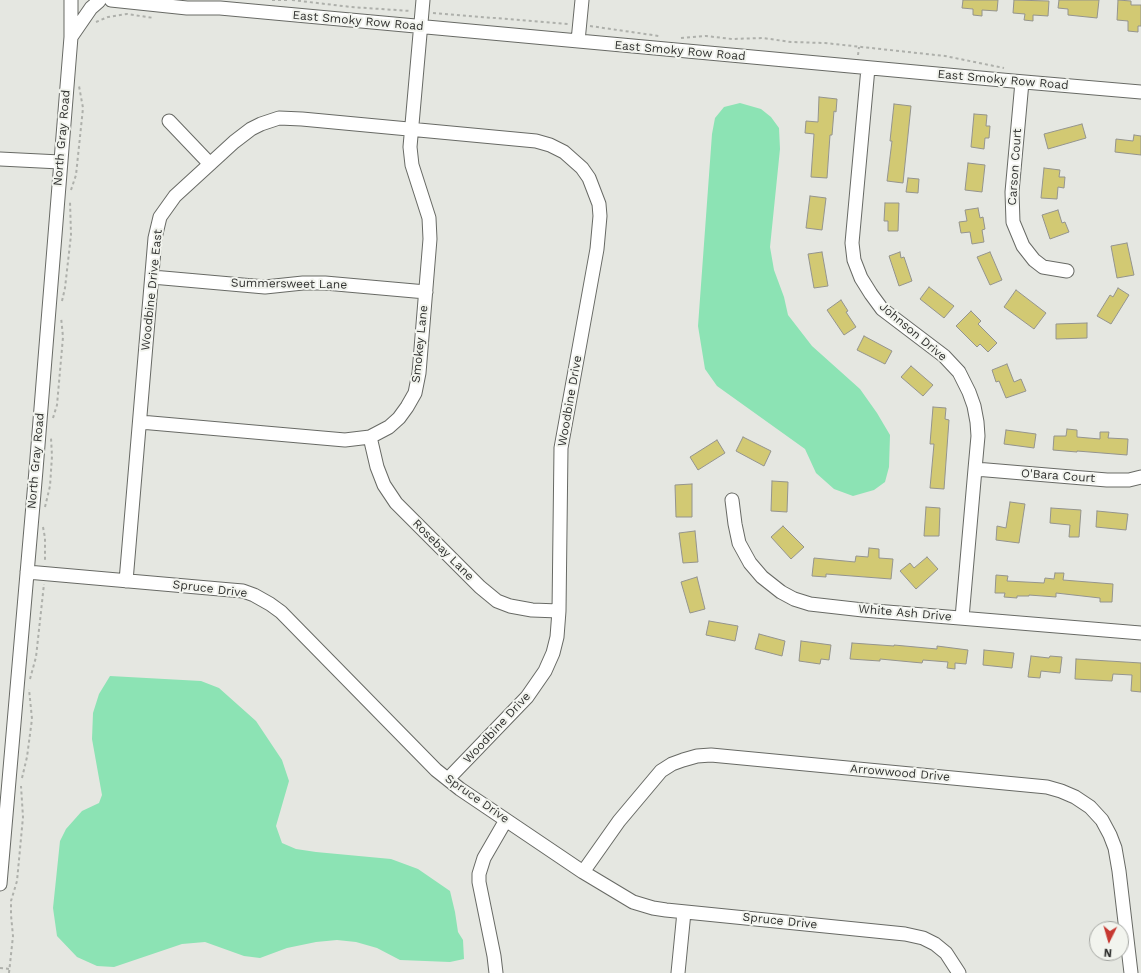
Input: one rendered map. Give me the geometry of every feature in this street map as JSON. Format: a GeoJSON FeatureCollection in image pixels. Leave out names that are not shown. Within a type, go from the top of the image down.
{"type":"FeatureCollection","features":[{"type":"Feature","properties":{"kind":"street","name":"North Gray Road"},"geometry":{"type":"LineString","coordinates":[[0,884],[71,37],[71,0]]}},
{"type":"Feature","properties":{"kind":"street","name":"North Gray Road"},"geometry":{"type":"LineString","coordinates":[[71,37],[91,8],[101,0]]}},
{"type":"Feature","properties":{"kind":"street"},"geometry":{"type":"LineString","coordinates":[[101,0],[187,8],[220,8]]}},
{"type":"Feature","properties":{"kind":"street"},"geometry":{"type":"LineString","coordinates":[[188,0],[220,8]]}},
{"type":"Feature","properties":{"kind":"street","name":"Smokey Lane"},"geometry":{"type":"LineString","coordinates":[[140,422],[344,440],[370,437],[390,427],[399,418],[415,393],[419,373],[430,239],[429,218],[412,165],[410,147],[423,0]]}},
{"type":"Feature","properties":{"kind":"street"},"geometry":{"type":"LineString","coordinates":[[578,41],[582,0]]}},
{"type":"Feature","properties":{"kind":"street","name":"East Smoky Row Road"},"geometry":{"type":"LineString","coordinates":[[220,8],[1141,92]]}},
{"type":"Feature","properties":{"kind":"street","name":"Johnson Drive"},"geometry":{"type":"LineString","coordinates":[[868,68],[852,243],[854,260],[861,278],[882,309],[944,356],[959,372],[969,392],[974,406],[977,422],[978,436],[962,618]]}},
{"type":"Feature","properties":{"kind":"street","name":"Carson Court"},"geometry":{"type":"LineString","coordinates":[[1022,82],[1012,192],[1014,222],[1023,246],[1034,260],[1043,267],[1067,271]]}},
{"type":"Feature","properties":{"kind":"street","name":"Woodbine Drive East"},"geometry":{"type":"LineString","coordinates":[[126,581],[152,277],[156,238],[160,218],[175,196],[234,142],[251,129],[262,124],[279,118],[411,129]]}},
{"type":"Feature","properties":{"kind":"street"},"geometry":{"type":"LineString","coordinates":[[169,121],[210,164]]}},
{"type":"Feature","properties":{"kind":"street","name":"Woodbine Drive"},"geometry":{"type":"LineString","coordinates":[[411,129],[536,141],[550,145],[564,152],[582,168],[589,178],[595,192],[599,204],[600,216],[597,249],[561,448],[559,611],[557,637],[553,653],[545,670],[527,697],[448,779]]}},
{"type":"Feature","properties":{"kind":"street"},"geometry":{"type":"LineString","coordinates":[[0,159],[60,162]]}},
{"type":"Feature","properties":{"kind":"street","name":"Summersweet Lane"},"geometry":{"type":"LineString","coordinates":[[152,277],[265,287],[303,283],[325,283],[426,292]]}},
{"type":"Feature","properties":{"kind":"street","name":"Rosebay Lane"},"geometry":{"type":"LineString","coordinates":[[370,437],[384,485],[396,503],[480,587],[497,601],[510,606],[532,610],[559,611]]}},
{"type":"Feature","properties":{"kind":"street","name":"O'Bara Court"},"geometry":{"type":"LineString","coordinates":[[975,469],[1107,480],[1129,480],[1141,477]]}},
{"type":"Feature","properties":{"kind":"street","name":"White Ash Drive"},"geometry":{"type":"LineString","coordinates":[[732,500],[739,543],[750,563],[762,577],[781,592],[794,599],[823,606],[1141,632]]}},
{"type":"Feature","properties":{"kind":"street","name":"Spruce Drive"},"geometry":{"type":"LineString","coordinates":[[27,572],[244,591],[262,598],[281,612],[425,759],[460,789],[583,872],[633,902],[653,908],[684,912],[917,936],[935,944],[946,953],[959,973]]}},
{"type":"Feature","properties":{"kind":"street","name":"Arrowwood Drive"},"geometry":{"type":"LineString","coordinates":[[583,872],[619,821],[661,771],[672,764],[697,756],[734,758],[1047,787],[1075,797],[1090,807],[1102,820],[1110,835],[1115,848],[1119,871],[1131,973]]}},
{"type":"Feature","properties":{"kind":"street"},"geometry":{"type":"LineString","coordinates":[[496,973],[479,882],[479,874],[484,858],[506,820]]}},
{"type":"Feature","properties":{"kind":"street"},"geometry":{"type":"LineString","coordinates":[[678,973],[684,912]]}},
{"type":"Feature","properties":{"kind":"path"},"geometry":{"type":"LineString","coordinates":[[269,0],[288,0]]}},
{"type":"Feature","properties":{"kind":"path"},"geometry":{"type":"LineString","coordinates":[[94,23],[108,17],[127,14],[154,18]]}},
{"type":"Feature","properties":{"kind":"path"},"geometry":{"type":"LineString","coordinates":[[589,25],[666,37]]}},
{"type":"Feature","properties":{"kind":"path"},"geometry":{"type":"LineString","coordinates":[[676,38],[706,36],[732,39],[763,38],[791,42],[825,43],[945,56],[1007,68]]}},
{"type":"Feature","properties":{"kind":"path"},"geometry":{"type":"LineString","coordinates":[[71,191],[76,176],[83,108],[79,84]]}},
{"type":"Feature","properties":{"kind":"path"},"geometry":{"type":"LineString","coordinates":[[62,303],[71,235],[70,198]]}},
{"type":"Feature","properties":{"kind":"path"},"geometry":{"type":"LineString","coordinates":[[52,420],[57,405],[63,336],[60,314]]}},
{"type":"Feature","properties":{"kind":"path"},"geometry":{"type":"LineString","coordinates":[[44,513],[50,486],[52,456],[50,434]]}},
{"type":"Feature","properties":{"kind":"path"},"geometry":{"type":"LineString","coordinates":[[43,524],[46,566]]}},
{"type":"Feature","properties":{"kind":"path"},"geometry":{"type":"LineString","coordinates":[[21,779],[25,767],[32,719],[29,685],[36,657],[44,583]]}},
{"type":"Feature","properties":{"kind":"path"},"geometry":{"type":"LineString","coordinates":[[9,973],[13,936],[11,906],[17,881],[23,817],[21,784]]}},
{"type":"Feature","properties":{"kind":"path"},"geometry":{"type":"LineString","coordinates":[[0,968],[10,969]]}},
{"type":"Feature","properties":{"kind":"shaded area"},"geometry":{"type":"Polygon","coordinates":[[[740,103],[761,109],[771,117],[779,128],[780,149],[770,247],[774,270],[784,297],[788,315],[812,346],[860,389],[890,435],[889,467],[885,482],[874,490],[853,496],[834,489],[816,473],[805,449],[717,386],[705,369],[698,326],[712,134],[715,118],[724,107],[740,103]]]}},
{"type":"Feature","properties":{"kind":"shaded area"},"geometry":{"type":"Polygon","coordinates":[[[110,676],[201,681],[219,688],[256,721],[282,760],[289,781],[276,826],[282,843],[296,849],[316,852],[391,859],[418,869],[450,891],[458,932],[463,940],[464,959],[450,962],[400,960],[377,948],[356,942],[337,940],[316,942],[287,948],[260,958],[244,956],[205,942],[182,944],[114,967],[97,966],[77,957],[57,936],[53,908],[60,841],[66,829],[82,811],[99,803],[102,795],[92,739],[93,713],[99,694],[110,676]]]}},
{"type":"Feature","properties":{"kind":"building"},"geometry":{"type":"Polygon","coordinates":[[[963,0],[998,0],[997,11],[982,10],[982,16],[973,15],[973,9],[962,8],[963,0]]]}},
{"type":"Feature","properties":{"kind":"building"},"geometry":{"type":"Polygon","coordinates":[[[1014,0],[1049,1],[1048,16],[1033,15],[1033,21],[1024,20],[1025,14],[1013,13],[1014,0]]]}},
{"type":"Feature","properties":{"kind":"building"},"geometry":{"type":"Polygon","coordinates":[[[1059,0],[1099,0],[1097,18],[1068,15],[1068,9],[1058,8],[1059,0]]]}},
{"type":"Feature","properties":{"kind":"building"},"geometry":{"type":"Polygon","coordinates":[[[1118,0],[1131,1],[1131,5],[1141,5],[1141,26],[1138,26],[1138,32],[1128,31],[1128,21],[1117,20],[1118,0]]]}},
{"type":"Feature","properties":{"kind":"building"},"geometry":{"type":"Polygon","coordinates":[[[819,97],[837,99],[836,112],[834,111],[832,135],[830,135],[827,178],[811,177],[814,134],[805,133],[806,121],[818,122],[819,97]]]}},
{"type":"Feature","properties":{"kind":"building"},"geometry":{"type":"Polygon","coordinates":[[[894,104],[911,106],[903,183],[887,181],[892,141],[890,141],[894,104]]]}},
{"type":"Feature","properties":{"kind":"building"},"geometry":{"type":"Polygon","coordinates":[[[974,114],[987,115],[986,126],[990,126],[989,138],[985,138],[984,149],[971,147],[974,114]]]}},
{"type":"Feature","properties":{"kind":"building"},"geometry":{"type":"Polygon","coordinates":[[[1082,124],[1086,138],[1048,149],[1044,134],[1082,124]]]}},
{"type":"Feature","properties":{"kind":"building"},"geometry":{"type":"Polygon","coordinates":[[[1134,135],[1141,136],[1141,155],[1115,152],[1116,139],[1133,141],[1134,135]]]}},
{"type":"Feature","properties":{"kind":"building"},"geometry":{"type":"Polygon","coordinates":[[[968,163],[985,165],[982,192],[965,190],[968,163]]]}},
{"type":"Feature","properties":{"kind":"building"},"geometry":{"type":"Polygon","coordinates":[[[1044,168],[1060,170],[1059,177],[1065,177],[1064,188],[1058,187],[1057,199],[1041,198],[1044,168]]]}},
{"type":"Feature","properties":{"kind":"building"},"geometry":{"type":"Polygon","coordinates":[[[908,178],[919,179],[918,193],[906,192],[908,178]]]}},
{"type":"Feature","properties":{"kind":"building"},"geometry":{"type":"Polygon","coordinates":[[[810,196],[826,198],[822,230],[806,228],[810,196]]]}},
{"type":"Feature","properties":{"kind":"building"},"geometry":{"type":"Polygon","coordinates":[[[885,203],[899,203],[898,231],[888,231],[888,221],[884,221],[885,203]]]}},
{"type":"Feature","properties":{"kind":"building"},"geometry":{"type":"Polygon","coordinates":[[[978,208],[980,218],[983,217],[985,229],[982,230],[984,242],[972,244],[970,232],[961,233],[959,222],[967,221],[965,210],[978,208]]]}},
{"type":"Feature","properties":{"kind":"building"},"geometry":{"type":"Polygon","coordinates":[[[1058,210],[1062,223],[1065,222],[1069,232],[1050,239],[1042,215],[1058,210]]]}},
{"type":"Feature","properties":{"kind":"building"},"geometry":{"type":"Polygon","coordinates":[[[1127,243],[1134,275],[1117,278],[1111,246],[1127,243]]]}},
{"type":"Feature","properties":{"kind":"building"},"geometry":{"type":"Polygon","coordinates":[[[822,252],[828,286],[814,288],[808,254],[822,252]]]}},
{"type":"Feature","properties":{"kind":"building"},"geometry":{"type":"Polygon","coordinates":[[[900,252],[901,258],[904,257],[912,281],[899,286],[889,256],[900,252]]]}},
{"type":"Feature","properties":{"kind":"building"},"geometry":{"type":"Polygon","coordinates":[[[990,252],[1002,280],[990,285],[977,257],[990,252]]]}},
{"type":"Feature","properties":{"kind":"building"},"geometry":{"type":"Polygon","coordinates":[[[929,287],[954,306],[944,318],[920,299],[929,287]]]}},
{"type":"Feature","properties":{"kind":"building"},"geometry":{"type":"Polygon","coordinates":[[[1118,288],[1129,295],[1111,324],[1097,316],[1110,295],[1113,297],[1118,288]]]}},
{"type":"Feature","properties":{"kind":"building"},"geometry":{"type":"Polygon","coordinates":[[[1016,290],[1046,313],[1034,329],[1004,307],[1016,290]]]}},
{"type":"Feature","properties":{"kind":"building"},"geometry":{"type":"Polygon","coordinates":[[[841,300],[848,311],[846,312],[856,327],[844,335],[827,310],[841,300]]]}},
{"type":"Feature","properties":{"kind":"building"},"geometry":{"type":"Polygon","coordinates":[[[971,311],[981,321],[978,324],[997,343],[988,352],[980,344],[977,347],[956,326],[971,311]]]}},
{"type":"Feature","properties":{"kind":"building"},"geometry":{"type":"Polygon","coordinates":[[[1087,323],[1087,338],[1056,339],[1056,324],[1087,323]]]}},
{"type":"Feature","properties":{"kind":"building"},"geometry":{"type":"Polygon","coordinates":[[[864,336],[892,351],[885,364],[857,350],[864,336]]]}},
{"type":"Feature","properties":{"kind":"building"},"geometry":{"type":"Polygon","coordinates":[[[1007,364],[1014,382],[1021,379],[1026,391],[1006,398],[999,381],[996,382],[992,370],[1007,364]]]}},
{"type":"Feature","properties":{"kind":"building"},"geometry":{"type":"Polygon","coordinates":[[[911,366],[933,385],[923,396],[901,377],[911,366]]]}},
{"type":"Feature","properties":{"kind":"building"},"geometry":{"type":"Polygon","coordinates":[[[933,407],[946,408],[945,419],[949,420],[944,489],[930,488],[934,444],[930,444],[933,407]]]}},
{"type":"Feature","properties":{"kind":"building"},"geometry":{"type":"Polygon","coordinates":[[[1067,429],[1077,430],[1077,437],[1100,439],[1100,432],[1109,432],[1108,438],[1128,439],[1127,455],[1053,450],[1054,436],[1066,436],[1067,429]]]}},
{"type":"Feature","properties":{"kind":"building"},"geometry":{"type":"Polygon","coordinates":[[[1006,430],[1036,434],[1034,448],[1004,444],[1006,430]]]}},
{"type":"Feature","properties":{"kind":"building"},"geometry":{"type":"Polygon","coordinates":[[[743,437],[771,451],[764,466],[736,451],[743,437]]]}},
{"type":"Feature","properties":{"kind":"building"},"geometry":{"type":"Polygon","coordinates":[[[717,440],[725,453],[698,470],[690,457],[717,440]]]}},
{"type":"Feature","properties":{"kind":"building"},"geometry":{"type":"Polygon","coordinates":[[[772,481],[788,482],[787,512],[771,511],[772,481]]]}},
{"type":"Feature","properties":{"kind":"building"},"geometry":{"type":"Polygon","coordinates":[[[692,484],[692,517],[676,517],[675,485],[692,484]]]}},
{"type":"Feature","properties":{"kind":"building"},"geometry":{"type":"Polygon","coordinates":[[[1010,502],[1025,504],[1019,543],[996,540],[997,526],[1006,528],[1010,502]]]}},
{"type":"Feature","properties":{"kind":"building"},"geometry":{"type":"Polygon","coordinates":[[[926,507],[940,508],[939,536],[924,536],[926,507]]]}},
{"type":"Feature","properties":{"kind":"building"},"geometry":{"type":"Polygon","coordinates":[[[1051,508],[1081,510],[1079,537],[1069,537],[1070,525],[1050,523],[1051,508]]]}},
{"type":"Feature","properties":{"kind":"building"},"geometry":{"type":"Polygon","coordinates":[[[1097,511],[1128,514],[1126,530],[1096,527],[1097,511]]]}},
{"type":"Feature","properties":{"kind":"building"},"geometry":{"type":"Polygon","coordinates":[[[783,526],[804,547],[791,559],[771,537],[783,526]]]}},
{"type":"Feature","properties":{"kind":"building"},"geometry":{"type":"Polygon","coordinates":[[[695,531],[698,562],[683,563],[679,533],[695,531]]]}},
{"type":"Feature","properties":{"kind":"building"},"geometry":{"type":"Polygon","coordinates":[[[869,548],[879,549],[879,558],[893,559],[891,579],[826,574],[826,577],[812,576],[814,558],[855,562],[856,556],[868,557],[869,548]]]}},
{"type":"Feature","properties":{"kind":"building"},"geometry":{"type":"Polygon","coordinates":[[[927,557],[938,569],[916,589],[900,571],[910,563],[914,568],[927,557]]]}},
{"type":"Feature","properties":{"kind":"building"},"geometry":{"type":"Polygon","coordinates":[[[1055,573],[1064,573],[1063,580],[1113,584],[1112,602],[1100,602],[1100,598],[1056,593],[1056,597],[1029,595],[1017,596],[1017,598],[1004,597],[1005,593],[995,593],[996,575],[1008,576],[1007,581],[1044,583],[1045,578],[1054,579],[1055,573]]]}},
{"type":"Feature","properties":{"kind":"building"},"geometry":{"type":"Polygon","coordinates":[[[697,577],[705,609],[690,613],[681,582],[697,577]]]}},
{"type":"Feature","properties":{"kind":"building"},"geometry":{"type":"Polygon","coordinates":[[[709,621],[738,626],[735,641],[706,635],[709,621]]]}},
{"type":"Feature","properties":{"kind":"building"},"geometry":{"type":"Polygon","coordinates":[[[759,634],[785,641],[782,656],[755,649],[759,634]]]}},
{"type":"Feature","properties":{"kind":"building"},"geometry":{"type":"Polygon","coordinates":[[[801,641],[831,645],[829,660],[821,659],[820,664],[799,661],[801,641]]]}},
{"type":"Feature","properties":{"kind":"building"},"geometry":{"type":"Polygon","coordinates":[[[852,643],[937,649],[937,646],[968,650],[966,664],[955,663],[955,669],[947,668],[948,662],[923,660],[922,663],[880,659],[880,661],[850,659],[852,643]]]}},
{"type":"Feature","properties":{"kind":"building"},"geometry":{"type":"Polygon","coordinates":[[[984,650],[1014,653],[1012,668],[983,665],[984,650]]]}},
{"type":"Feature","properties":{"kind":"building"},"geometry":{"type":"Polygon","coordinates":[[[1031,656],[1049,658],[1050,656],[1062,657],[1060,673],[1041,671],[1040,678],[1028,677],[1031,656]]]}},
{"type":"Feature","properties":{"kind":"building"},"geometry":{"type":"Polygon","coordinates":[[[1076,659],[1141,663],[1141,692],[1131,691],[1132,675],[1113,674],[1112,681],[1075,679],[1076,659]]]}}]}
